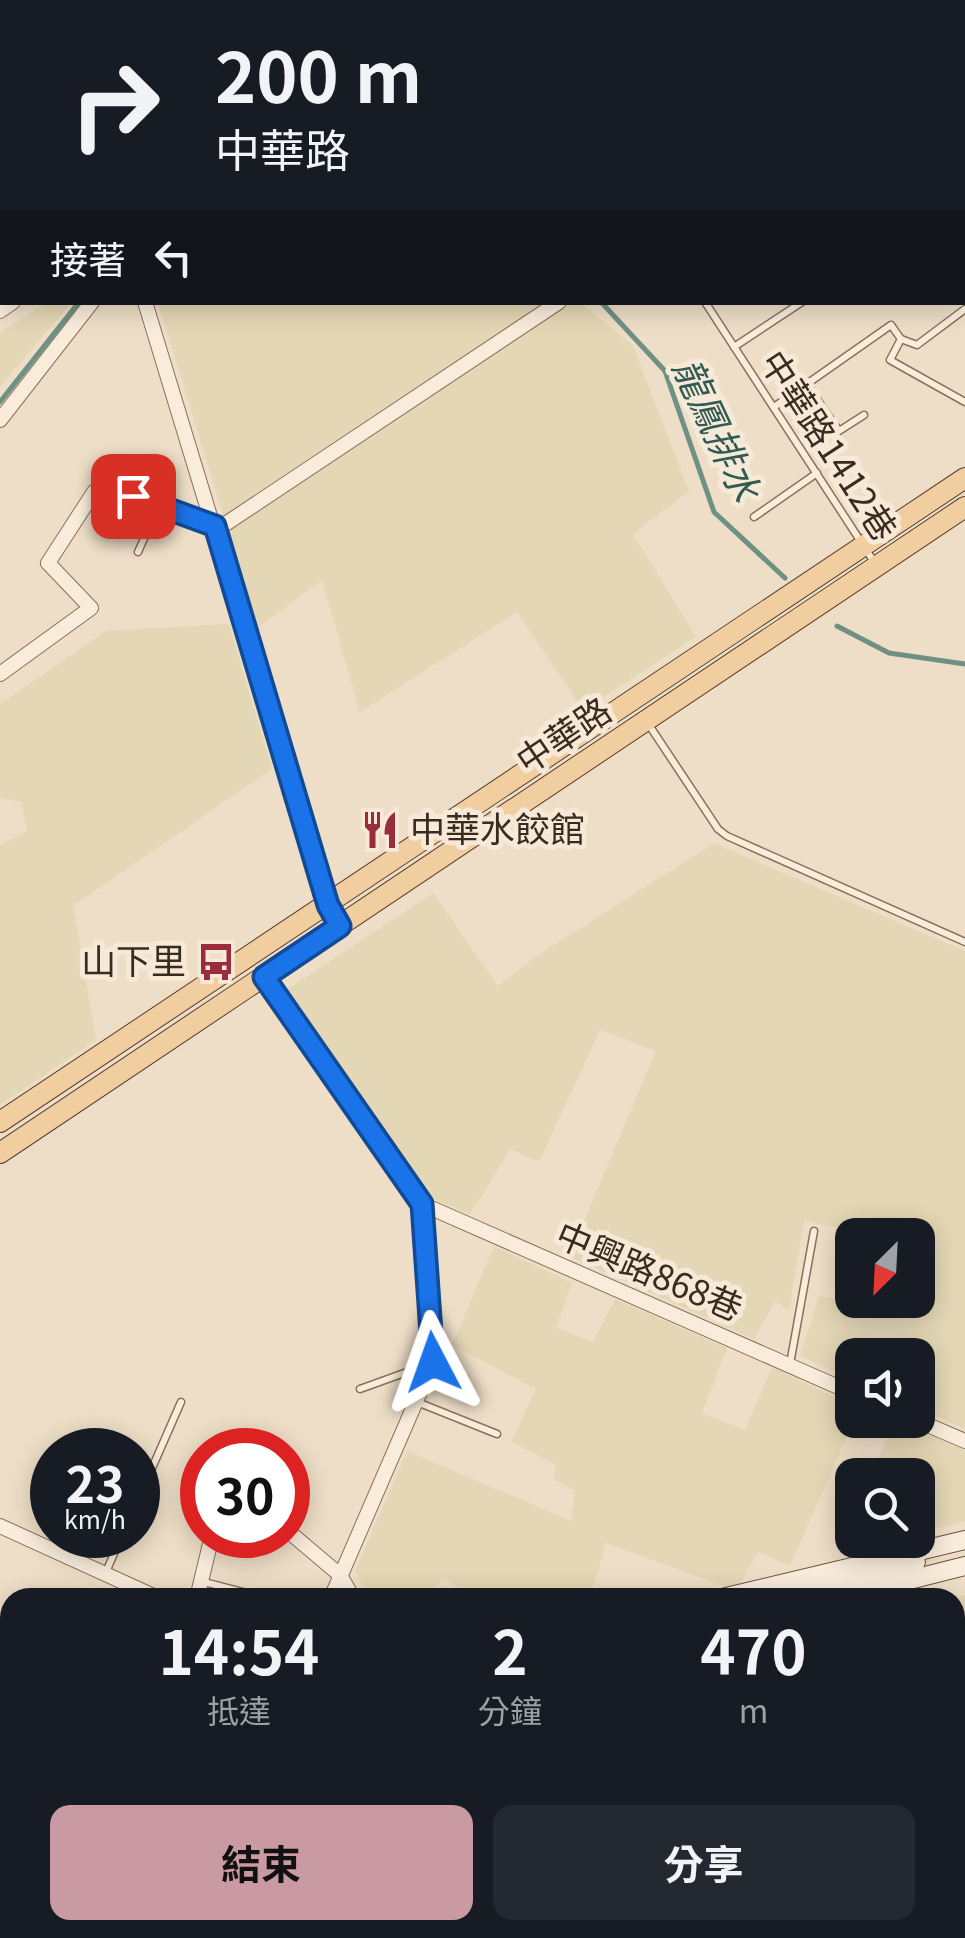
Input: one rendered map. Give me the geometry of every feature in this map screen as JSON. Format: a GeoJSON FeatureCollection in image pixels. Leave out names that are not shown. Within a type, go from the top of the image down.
{"type":"FeatureCollection","features":[{"type":"Feature","properties":{"kind":"main road","name":"中華路"},"geometry":{"type":"LineString","coordinates":[[0,1122],[965,478]]}},
{"type":"Feature","properties":{"kind":"main road","name":"中華路"},"geometry":{"type":"LineString","coordinates":[[0,1153],[965,507]]}},
{"type":"Feature","properties":{"kind":"main road"},"geometry":{"type":"LineString","coordinates":[[250,958],[264,977]]}},
{"type":"Feature","properties":{"kind":"street"},"geometry":{"type":"LineString","coordinates":[[0,420],[90,305]]}},
{"type":"Feature","properties":{"kind":"street"},"geometry":{"type":"LineString","coordinates":[[147,305],[328,905],[340,926]]}},
{"type":"Feature","properties":{"kind":"street"},"geometry":{"type":"LineString","coordinates":[[0,674],[92,608],[48,564],[94,492],[107,487],[215,526],[227,523],[555,305]]}},
{"type":"Feature","properties":{"kind":"street"},"geometry":{"type":"LineString","coordinates":[[264,977],[422,1204],[433,1362],[334,1588]]}},
{"type":"Feature","properties":{"kind":"street","name":"中興路868巷"},"geometry":{"type":"LineString","coordinates":[[422,1204],[835,1385]]}},
{"type":"Feature","properties":{"kind":"street"},"geometry":{"type":"LineString","coordinates":[[935,1428],[965,1441]]}},
{"type":"Feature","properties":{"kind":"street"},"geometry":{"type":"LineString","coordinates":[[0,1526],[136,1588]]}},
{"type":"Feature","properties":{"kind":"street"},"geometry":{"type":"LineString","coordinates":[[764,1588],[965,1540]]}},
{"type":"Feature","properties":{"kind":"street"},"geometry":{"type":"LineString","coordinates":[[823,1588],[965,1549]]}},
{"type":"Feature","properties":{"kind":"street"},"geometry":{"type":"LineString","coordinates":[[310,1550],[340,1575],[347,1588]]}},
{"type":"Feature","properties":{"kind":"street"},"geometry":{"type":"LineString","coordinates":[[201,1588],[208,1558]]}},
{"type":"Feature","properties":{"kind":"street"},"geometry":{"type":"LineString","coordinates":[[877,1588],[965,1566]]}},
{"type":"Feature","properties":{"kind":"lane","name":"中華路1412巷"},"geometry":{"type":"LineString","coordinates":[[708,305],[876,566]]}},
{"type":"Feature","properties":{"kind":"lane"},"geometry":{"type":"LineString","coordinates":[[734,347],[797,305]]}},
{"type":"Feature","properties":{"kind":"lane"},"geometry":{"type":"LineString","coordinates":[[774,407],[891,325],[901,339],[917,345],[965,310]]}},
{"type":"Feature","properties":{"kind":"lane"},"geometry":{"type":"LineString","coordinates":[[901,339],[890,360],[965,402]]}},
{"type":"Feature","properties":{"kind":"lane"},"geometry":{"type":"LineString","coordinates":[[807,385],[838,431],[864,415]]}},
{"type":"Feature","properties":{"kind":"lane"},"geometry":{"type":"LineString","coordinates":[[754,518],[816,473]]}},
{"type":"Feature","properties":{"kind":"lane"},"geometry":{"type":"LineString","coordinates":[[138,552],[159,506]]}},
{"type":"Feature","properties":{"kind":"lane"},"geometry":{"type":"LineString","coordinates":[[646,721],[718,829],[727,836],[965,942]]}},
{"type":"Feature","properties":{"kind":"lane"},"geometry":{"type":"LineString","coordinates":[[789,1365],[814,1231]]}},
{"type":"Feature","properties":{"kind":"lane"},"geometry":{"type":"LineString","coordinates":[[360,1389],[433,1362]]}},
{"type":"Feature","properties":{"kind":"lane"},"geometry":{"type":"LineString","coordinates":[[416,1401],[497,1434]]}},
{"type":"Feature","properties":{"kind":"lane"},"geometry":{"type":"LineString","coordinates":[[160,1449],[180,1402]]}},
{"type":"Feature","properties":{"kind":"lane"},"geometry":{"type":"LineString","coordinates":[[105,1574],[112,1558]]}},
{"type":"Feature","properties":{"kind":"lane"},"geometry":{"type":"LineString","coordinates":[[203,1582],[223,1588]]}},
{"type":"Feature","properties":{"kind":"shaded area"},"geometry":{"type":"Polygon","coordinates":[[[43,305],[69,305],[0,387],[0,333],[43,305]]]}},
{"type":"Feature","properties":{"kind":"shaded area"},"geometry":{"type":"Polygon","coordinates":[[[159,305],[583,305],[633,346],[689,491],[633,534],[696,637],[583,710],[517,612],[360,712],[322,580],[258,628],[159,305]]]}},
{"type":"Feature","properties":{"kind":"shaded area"},"geometry":{"type":"Polygon","coordinates":[[[229,624],[272,769],[73,906],[96,1040],[0,1105],[0,845],[27,831],[21,802],[0,798],[0,704],[106,631],[229,624]]]}},
{"type":"Feature","properties":{"kind":"shaded area"},"geometry":{"type":"Polygon","coordinates":[[[714,843],[965,951],[965,1429],[935,1416],[935,1338],[835,1338],[835,1372],[800,1356],[819,1296],[835,1299],[835,1318],[935,1318],[935,1218],[835,1218],[835,1226],[804,1221],[789,1310],[775,1301],[754,1339],[569,1256],[656,1051],[600,1030],[539,1162],[510,1149],[470,1215],[428,1196],[285,991],[433,893],[498,986],[535,957],[714,843]]]}},
{"type":"Feature","properties":{"kind":"shaded area"},"geometry":{"type":"Polygon","coordinates":[[[494,1246],[572,1283],[556,1327],[593,1343],[615,1299],[727,1348],[702,1413],[745,1430],[772,1367],[835,1398],[835,1438],[846,1438],[790,1566],[758,1552],[738,1588],[728,1588],[606,1543],[593,1588],[460,1588],[442,1578],[436,1588],[364,1588],[355,1571],[407,1451],[571,1521],[575,1491],[553,1479],[556,1465],[511,1442],[536,1389],[452,1345],[494,1246]]]}},
{"type":"Feature","properties":{"kind":"shaded area"},"geometry":{"type":"Polygon","coordinates":[[[935,1437],[965,1450],[965,1521],[935,1529],[935,1458],[879,1458],[887,1438],[935,1437]]]}},
{"type":"Feature","properties":{"kind":"waterway"},"geometry":{"type":"LineString","coordinates":[[0,402],[77,305]]}},
{"type":"Feature","properties":{"kind":"waterway","name":"龍鳳排水"},"geometry":{"type":"LineString","coordinates":[[604,305],[665,371],[714,512],[785,578]]}},
{"type":"Feature","properties":{"kind":"waterway","name":"龍鳳排水"},"geometry":{"type":"LineString","coordinates":[[837,626],[889,653],[965,664]]}},
{"type":"Feature","properties":{"kind":"place","name":"中華水餃館"},"geometry":{"type":"Point","coordinates":[380,830]}},
{"type":"Feature","properties":{"kind":"place","name":"山下里"},"geometry":{"type":"Point","coordinates":[216,962]}},
{"type":"Feature","properties":{"kind":"route"},"geometry":{"type":"LineString","coordinates":[[133,496],[215,526],[328,905],[340,926],[264,977],[411,1182],[422,1204],[433,1362]]}}]}
